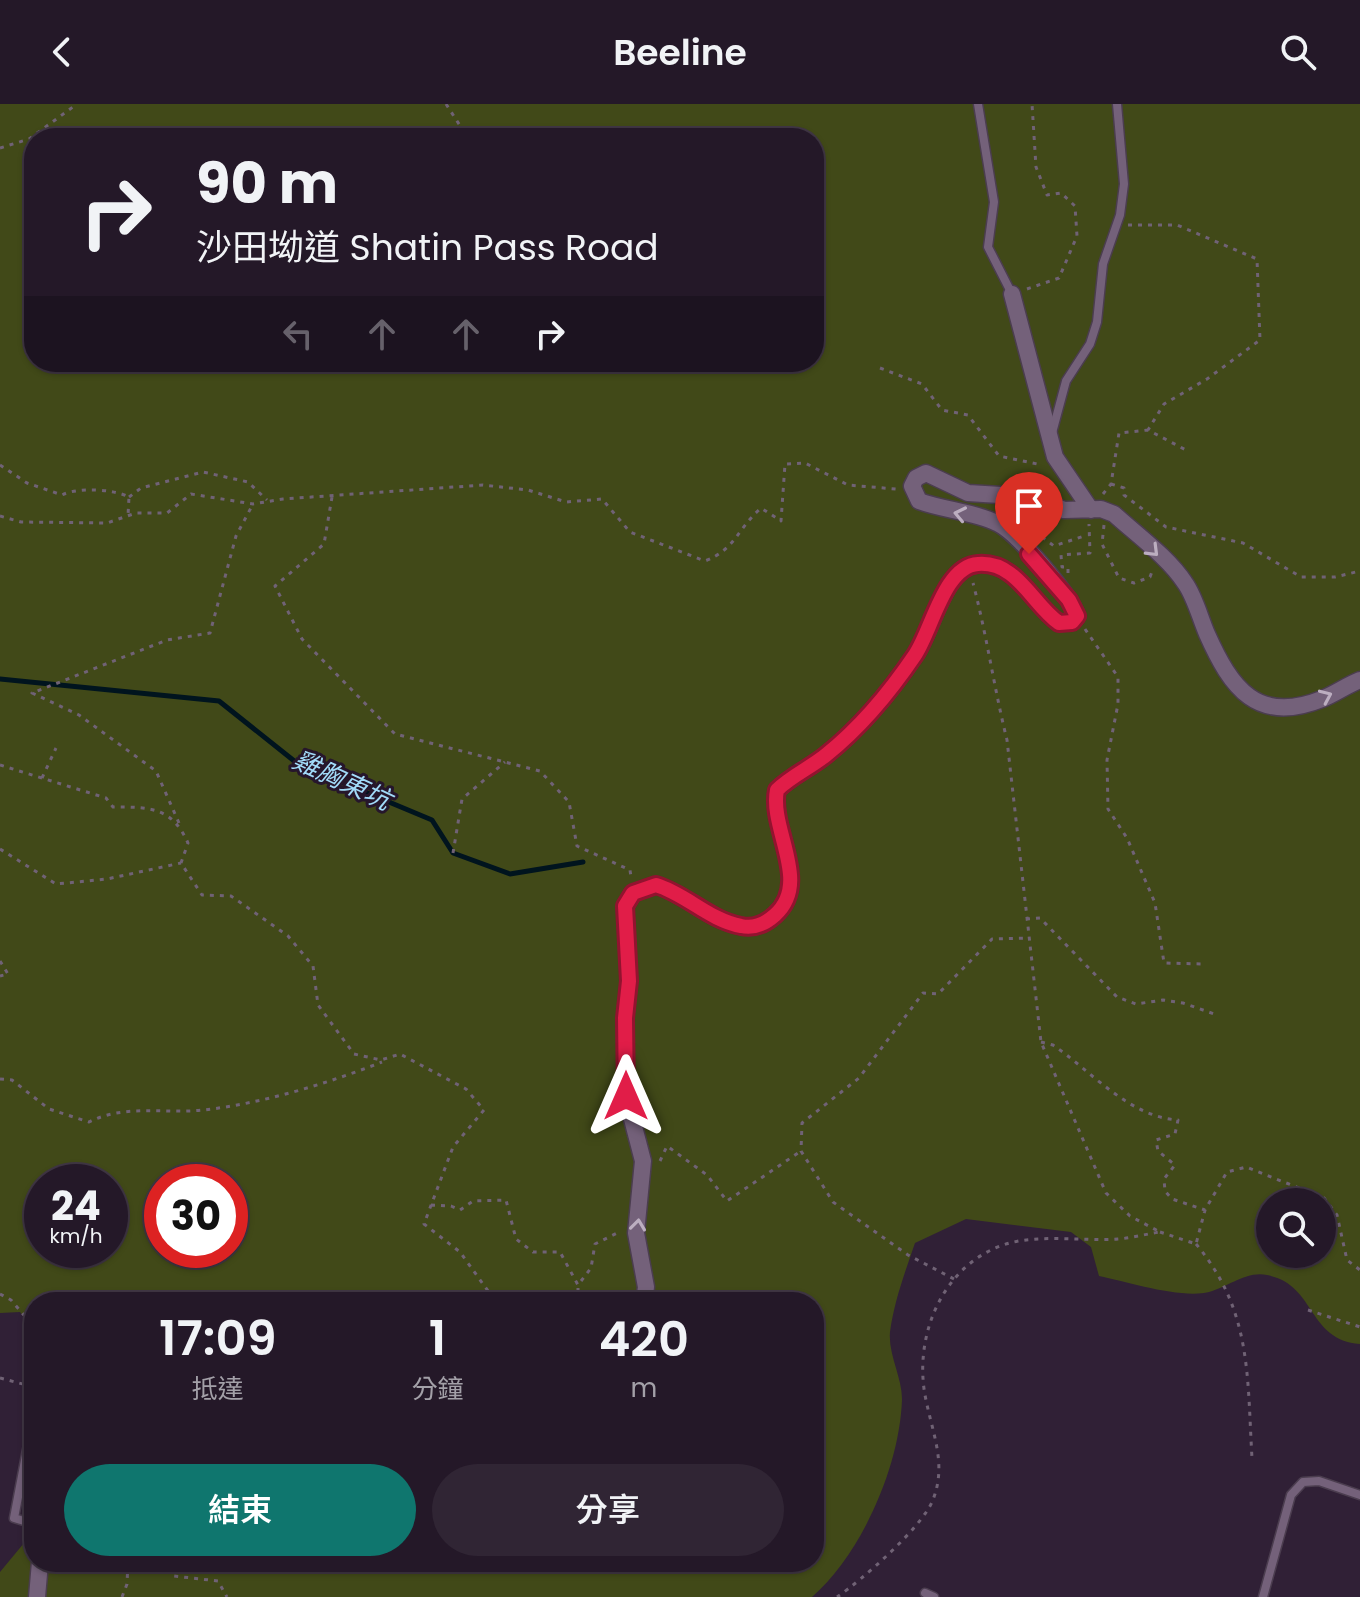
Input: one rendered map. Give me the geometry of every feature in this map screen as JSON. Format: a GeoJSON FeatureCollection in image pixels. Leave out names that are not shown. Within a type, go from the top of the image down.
{"type":"FeatureCollection","features":[{"type":"Feature","properties":{"kind":"street"},"geometry":{"type":"LineString","coordinates":[[1012,294],[1061,469],[1090,517]]}},
{"type":"Feature","properties":{"kind":"street"},"geometry":{"type":"LineString","coordinates":[[645,1292],[637,1251],[643,1161],[626,1096],[625,1018],[629,981],[625,906],[633,893],[656,885],[717,918],[742,927],[766,922],[782,908],[790,876],[788,850],[776,812],[777,790],[830,752],[884,700],[919,651],[955,574],[969,565],[986,564],[1006,571],[1029,590],[1059,623],[1072,622],[1077,616],[1069,600],[1001,524],[948,512],[919,501],[913,493],[913,482],[926,473],[968,493],[1032,497],[1090,517],[1114,514],[1185,583],[1217,657],[1245,696],[1274,708],[1299,706],[1323,699],[1360,680]]}},
{"type":"Feature","properties":{"kind":"street"},"geometry":{"type":"LineString","coordinates":[[37,1597],[39,1572]]}},
{"type":"Feature","properties":{"kind":"lane"},"geometry":{"type":"LineString","coordinates":[[978,104],[994,202],[988,247],[1012,294]]}},
{"type":"Feature","properties":{"kind":"lane"},"geometry":{"type":"LineString","coordinates":[[1050,437],[1066,381],[1090,344],[1097,322],[1103,264],[1116,225],[1124,184],[1117,104]]}},
{"type":"Feature","properties":{"kind":"lane"},"geometry":{"type":"LineString","coordinates":[[24,1466],[14,1518],[24,1521]]}},
{"type":"Feature","properties":{"kind":"lane"},"geometry":{"type":"LineString","coordinates":[[1263,1597],[1291,1495],[1303,1482],[1319,1481],[1360,1495]]}},
{"type":"Feature","properties":{"kind":"path"},"geometry":{"type":"LineString","coordinates":[[44,128],[77,104]]}},
{"type":"Feature","properties":{"kind":"path"},"geometry":{"type":"LineString","coordinates":[[446,104],[462,128]]}},
{"type":"Feature","properties":{"kind":"path"},"geometry":{"type":"LineString","coordinates":[[1012,294],[1059,278],[1077,236],[1075,206],[1061,193],[1047,195],[1036,167],[1032,104]]}},
{"type":"Feature","properties":{"kind":"path"},"geometry":{"type":"LineString","coordinates":[[0,148],[24,141]]}},
{"type":"Feature","properties":{"kind":"path"},"geometry":{"type":"LineString","coordinates":[[1116,225],[1177,225],[1257,259],[1260,340],[1207,379],[1164,404],[1148,430]]}},
{"type":"Feature","properties":{"kind":"path"},"geometry":{"type":"LineString","coordinates":[[880,368],[922,384],[942,410],[968,415],[999,456],[1061,469]]}},
{"type":"Feature","properties":{"kind":"path"},"geometry":{"type":"LineString","coordinates":[[1186,450],[1148,430],[1119,433],[1111,484],[1124,488],[1124,495],[1166,527],[1243,543],[1301,577],[1335,577],[1360,571]]}},
{"type":"Feature","properties":{"kind":"path"},"geometry":{"type":"LineString","coordinates":[[0,516],[21,522],[107,523],[128,516],[167,513],[191,494],[253,504],[483,485],[528,490],[566,502],[602,499],[630,532],[705,561],[725,553],[747,520],[761,508],[781,521],[785,464],[805,463],[848,485],[884,487],[913,493]]}},
{"type":"Feature","properties":{"kind":"path"},"geometry":{"type":"LineString","coordinates":[[0,465],[27,483],[62,495],[70,490],[121,493],[129,497]]}},
{"type":"Feature","properties":{"kind":"path"},"geometry":{"type":"LineString","coordinates":[[129,497],[141,488],[203,472],[248,482],[268,501]]}},
{"type":"Feature","properties":{"kind":"path"},"geometry":{"type":"LineString","coordinates":[[128,516],[129,497]]}},
{"type":"Feature","properties":{"kind":"path"},"geometry":{"type":"LineString","coordinates":[[332,497],[324,544],[275,586],[302,639],[395,734],[540,771],[569,802],[577,846],[630,870],[633,893]]}},
{"type":"Feature","properties":{"kind":"path"},"geometry":{"type":"LineString","coordinates":[[181,863],[188,843],[156,771],[79,715],[32,693],[167,640],[210,633],[236,536],[253,504]]}},
{"type":"Feature","properties":{"kind":"path"},"geometry":{"type":"LineString","coordinates":[[1069,600],[1068,567],[1062,567],[1061,555],[1090,553],[1087,535],[1090,517]]}},
{"type":"Feature","properties":{"kind":"path"},"geometry":{"type":"LineString","coordinates":[[1022,523],[1054,546],[1087,535]]}},
{"type":"Feature","properties":{"kind":"path"},"geometry":{"type":"LineString","coordinates":[[1104,525],[1102,544],[1119,578],[1134,583],[1150,577],[1153,569]]}},
{"type":"Feature","properties":{"kind":"path"},"geometry":{"type":"LineString","coordinates":[[969,565],[992,656],[997,706],[1007,740],[1041,1042],[1106,1193],[1130,1216],[1160,1232],[1196,1244],[1219,1271],[1244,1336],[1252,1458]]}},
{"type":"Feature","properties":{"kind":"path"},"geometry":{"type":"LineString","coordinates":[[1097,648],[1118,677],[1118,704],[1107,760],[1108,809],[1127,838],[1155,903],[1164,963],[1202,964]]}},
{"type":"Feature","properties":{"kind":"path"},"geometry":{"type":"LineString","coordinates":[[42,778],[56,748]]}},
{"type":"Feature","properties":{"kind":"path"},"geometry":{"type":"LineString","coordinates":[[453,853],[462,799],[505,762]]}},
{"type":"Feature","properties":{"kind":"path"},"geometry":{"type":"LineString","coordinates":[[0,765],[106,798],[113,807],[151,807],[179,823]]}},
{"type":"Feature","properties":{"kind":"path"},"geometry":{"type":"LineString","coordinates":[[0,849],[56,884],[107,879],[181,863]]}},
{"type":"Feature","properties":{"kind":"path"},"geometry":{"type":"LineString","coordinates":[[181,863],[202,895],[231,896],[288,936],[313,966],[318,1005],[354,1054],[381,1060],[400,1054],[466,1089],[484,1110],[453,1147],[424,1224],[460,1252],[489,1292]]}},
{"type":"Feature","properties":{"kind":"path"},"geometry":{"type":"LineString","coordinates":[[1026,919],[1040,918],[1117,997],[1136,1004],[1163,1000],[1183,1003],[1217,1015]]}},
{"type":"Feature","properties":{"kind":"path"},"geometry":{"type":"LineString","coordinates":[[954,1279],[908,1255],[833,1202],[801,1151],[802,1123],[859,1078],[923,993],[938,994],[992,939],[1029,938]]}},
{"type":"Feature","properties":{"kind":"path"},"geometry":{"type":"LineString","coordinates":[[0,961],[8,974],[0,976]]}},
{"type":"Feature","properties":{"kind":"path"},"geometry":{"type":"LineString","coordinates":[[1041,1042],[1063,1051],[1133,1105],[1157,1116],[1178,1120],[1178,1131],[1156,1140],[1158,1151],[1175,1165],[1164,1179],[1165,1191],[1172,1199],[1205,1210]]}},
{"type":"Feature","properties":{"kind":"path"},"geometry":{"type":"LineString","coordinates":[[0,1079],[12,1080],[49,1109],[89,1122],[109,1112],[205,1110],[331,1083],[400,1054]]}},
{"type":"Feature","properties":{"kind":"path"},"geometry":{"type":"LineString","coordinates":[[658,1166],[667,1146],[707,1175],[727,1201],[801,1151]]}},
{"type":"Feature","properties":{"kind":"path"},"geometry":{"type":"LineString","coordinates":[[1196,1244],[1205,1210],[1227,1172],[1246,1167],[1324,1198],[1337,1215],[1347,1260],[1360,1270]]}},
{"type":"Feature","properties":{"kind":"path"},"geometry":{"type":"LineString","coordinates":[[431,1205],[451,1206],[460,1210],[473,1201],[506,1200],[516,1239],[533,1252],[560,1252],[578,1285],[578,1292]]}},
{"type":"Feature","properties":{"kind":"path"},"geometry":{"type":"LineString","coordinates":[[578,1285],[591,1268],[595,1244],[638,1223]]}},
{"type":"Feature","properties":{"kind":"path"},"geometry":{"type":"LineString","coordinates":[[837,1597],[882,1560],[931,1504],[941,1461],[924,1392],[924,1346],[932,1313],[954,1279],[991,1250],[1022,1242],[1117,1239],[1160,1232]]}},
{"type":"Feature","properties":{"kind":"path"},"geometry":{"type":"LineString","coordinates":[[0,1294],[11,1300],[24,1315]]}},
{"type":"Feature","properties":{"kind":"path"},"geometry":{"type":"LineString","coordinates":[[1308,1310],[1360,1327]]}},
{"type":"Feature","properties":{"kind":"path"},"geometry":{"type":"LineString","coordinates":[[0,1378],[24,1384]]}},
{"type":"Feature","properties":{"kind":"path"},"geometry":{"type":"LineString","coordinates":[[122,1597],[128,1572]]}},
{"type":"Feature","properties":{"kind":"path"},"geometry":{"type":"LineString","coordinates":[[170,1572],[174,1576],[218,1581],[227,1597]]}},
{"type":"Feature","properties":{"kind":"green space"},"geometry":{"type":"Polygon","coordinates":[[[0,104],[1360,104],[1360,1344],[1330,1333],[1295,1289],[1283,1280],[1267,1275],[1251,1275],[1216,1290],[1197,1294],[1154,1289],[1099,1276],[1091,1247],[1071,1232],[966,1219],[915,1243],[897,1298],[890,1332],[902,1399],[894,1452],[875,1507],[862,1533],[830,1579],[812,1597],[0,1597],[0,1572],[24,1543],[24,1572],[824,1572],[824,1292],[24,1292],[24,1317],[20,1312],[0,1313],[0,104]]]}},
{"type":"Feature","properties":{"kind":"waterway","name":"雞胸東坑"},"geometry":{"type":"LineString","coordinates":[[0,679],[219,701],[298,764],[432,820],[453,853],[510,874],[583,862]]}},
{"type":"Feature","properties":{"kind":"route"},"geometry":{"type":"LineString","coordinates":[[626,1096],[625,1018],[629,981],[625,906],[633,893],[656,885],[717,918],[742,927],[766,922],[782,908],[790,876],[788,850],[776,812],[777,790],[788,779],[802,773],[830,752],[884,700],[919,651],[955,574],[969,565],[997,567],[1029,590],[1054,620],[1065,624],[1077,616],[1074,606],[1029,554]]}}]}
